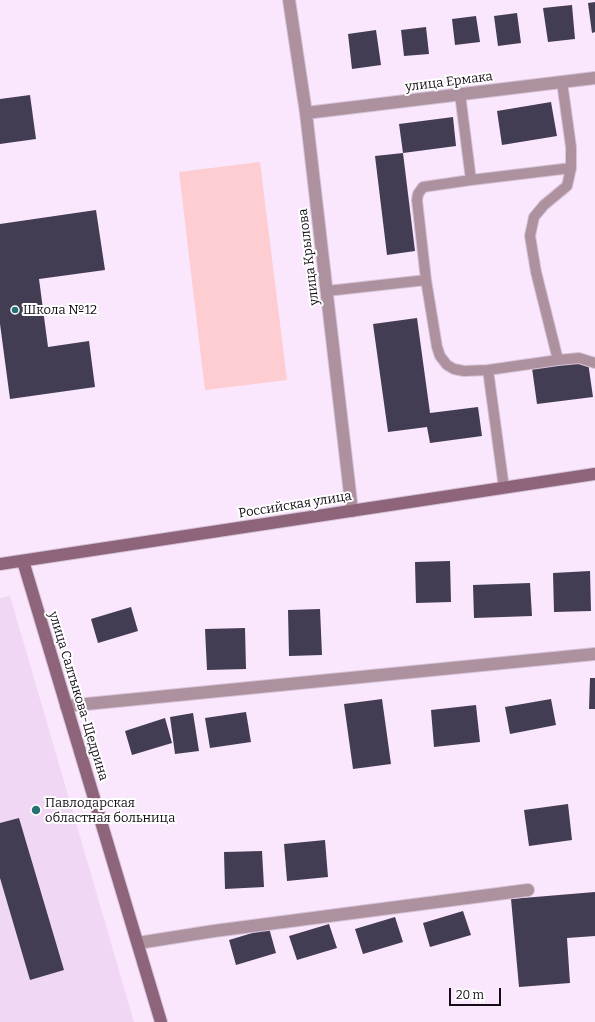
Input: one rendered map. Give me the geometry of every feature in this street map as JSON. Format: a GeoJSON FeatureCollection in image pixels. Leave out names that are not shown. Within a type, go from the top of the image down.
{"type":"FeatureCollection","features":[{"type":"Feature","properties":{"kind":"street","name":"улица Крылова"},"geometry":{"type":"LineString","coordinates":[[289,0],[306,113],[352,511]]}},
{"type":"Feature","properties":{"kind":"street","name":"улица Ермака"},"geometry":{"type":"LineString","coordinates":[[306,113],[595,78]]}},
{"type":"Feature","properties":{"kind":"street","name":"Российская улица"},"geometry":{"type":"LineString","coordinates":[[0,564],[595,474]]}},
{"type":"Feature","properties":{"kind":"street","name":"улица Салтыкова-Щедрина"},"geometry":{"type":"LineString","coordinates":[[23,561],[161,1022]]}},
{"type":"Feature","properties":{"kind":"street"},"geometry":{"type":"LineString","coordinates":[[66,706],[595,654]]}},
{"type":"Feature","properties":{"kind":"street"},"geometry":{"type":"LineString","coordinates":[[138,943],[221,930],[528,890]]}},
{"type":"Feature","properties":{"kind":"lane"},"geometry":{"type":"LineString","coordinates":[[558,360],[536,272],[530,236],[534,217],[567,186],[571,168],[571,147],[562,82]]}},
{"type":"Feature","properties":{"kind":"lane"},"geometry":{"type":"LineString","coordinates":[[460,94],[471,180]]}},
{"type":"Feature","properties":{"kind":"lane"},"geometry":{"type":"LineString","coordinates":[[571,168],[428,186],[420,190],[417,200],[426,280],[437,347],[440,356],[447,365],[454,369],[464,371],[488,370],[580,358],[595,363]]}},
{"type":"Feature","properties":{"kind":"lane"},"geometry":{"type":"LineString","coordinates":[[327,291],[426,280]]}},
{"type":"Feature","properties":{"kind":"lane"},"geometry":{"type":"LineString","coordinates":[[488,370],[504,488]]}},
{"type":"Feature","properties":{"kind":"shaded area"},"geometry":{"type":"Polygon","coordinates":[[[260,162],[287,380],[205,390],[179,172],[260,162]]]}},
{"type":"Feature","properties":{"kind":"shaded area","name":"Павлодарская областная больница"},"geometry":{"type":"Polygon","coordinates":[[[10,596],[134,1022],[0,1022],[0,598],[10,596]]]}},
{"type":"Feature","properties":{"kind":"building"},"geometry":{"type":"Polygon","coordinates":[[[595,2],[595,32],[592,33],[588,3],[595,2]]]}},
{"type":"Feature","properties":{"kind":"building"},"geometry":{"type":"Polygon","coordinates":[[[572,5],[575,39],[548,42],[543,8],[572,5]]]}},
{"type":"Feature","properties":{"kind":"building"},"geometry":{"type":"Polygon","coordinates":[[[517,13],[521,43],[498,46],[494,16],[517,13]]]}},
{"type":"Feature","properties":{"kind":"building"},"geometry":{"type":"Polygon","coordinates":[[[476,16],[480,42],[455,45],[452,19],[476,16]]]}},
{"type":"Feature","properties":{"kind":"building"},"geometry":{"type":"Polygon","coordinates":[[[426,27],[429,54],[404,56],[401,30],[426,27]]]}},
{"type":"Feature","properties":{"kind":"building"},"geometry":{"type":"Polygon","coordinates":[[[376,30],[381,65],[352,69],[348,34],[376,30]]]}},
{"type":"Feature","properties":{"kind":"building"},"geometry":{"type":"Polygon","coordinates":[[[30,95],[36,139],[0,144],[0,99],[30,95]]]}},
{"type":"Feature","properties":{"kind":"building"},"geometry":{"type":"Polygon","coordinates":[[[551,102],[557,136],[502,145],[497,111],[551,102]]]}},
{"type":"Feature","properties":{"kind":"building"},"geometry":{"type":"Polygon","coordinates":[[[453,117],[456,146],[403,153],[399,124],[453,117]]]}},
{"type":"Feature","properties":{"kind":"building"},"geometry":{"type":"Polygon","coordinates":[[[403,153],[415,251],[387,255],[375,156],[403,153]]]}},
{"type":"Feature","properties":{"kind":"building"},"geometry":{"type":"Polygon","coordinates":[[[96,210],[105,270],[39,279],[48,347],[89,341],[95,387],[10,399],[0,324],[0,224],[96,210]]]}},
{"type":"Feature","properties":{"kind":"building"},"geometry":{"type":"Polygon","coordinates":[[[417,318],[430,413],[478,407],[482,436],[430,443],[427,427],[388,432],[373,324],[417,318]]]}},
{"type":"Feature","properties":{"kind":"building"},"geometry":{"type":"Polygon","coordinates":[[[588,362],[593,397],[537,404],[532,368],[588,362]]]}},
{"type":"Feature","properties":{"kind":"building"},"geometry":{"type":"Polygon","coordinates":[[[450,561],[451,602],[416,603],[415,562],[450,561]]]}},
{"type":"Feature","properties":{"kind":"building"},"geometry":{"type":"Polygon","coordinates":[[[590,571],[591,611],[554,612],[553,573],[590,571]]]}},
{"type":"Feature","properties":{"kind":"building"},"geometry":{"type":"Polygon","coordinates":[[[530,583],[532,616],[474,618],[473,585],[530,583]]]}},
{"type":"Feature","properties":{"kind":"building"},"geometry":{"type":"Polygon","coordinates":[[[131,607],[138,631],[98,643],[91,619],[131,607]]]}},
{"type":"Feature","properties":{"kind":"building"},"geometry":{"type":"Polygon","coordinates":[[[320,609],[322,655],[289,656],[288,610],[320,609]]]}},
{"type":"Feature","properties":{"kind":"building"},"geometry":{"type":"Polygon","coordinates":[[[245,628],[246,669],[207,670],[205,629],[245,628]]]}},
{"type":"Feature","properties":{"kind":"building"},"geometry":{"type":"Polygon","coordinates":[[[590,678],[595,678],[595,709],[589,709],[590,678]]]}},
{"type":"Feature","properties":{"kind":"building"},"geometry":{"type":"Polygon","coordinates":[[[382,699],[391,764],[353,769],[344,704],[382,699]]]}},
{"type":"Feature","properties":{"kind":"building"},"geometry":{"type":"Polygon","coordinates":[[[551,699],[556,725],[510,734],[505,707],[551,699]]]}},
{"type":"Feature","properties":{"kind":"building"},"geometry":{"type":"Polygon","coordinates":[[[476,705],[480,742],[434,747],[431,710],[476,705]]]}},
{"type":"Feature","properties":{"kind":"building"},"geometry":{"type":"Polygon","coordinates":[[[246,712],[251,742],[210,748],[205,718],[246,712]]]}},
{"type":"Feature","properties":{"kind":"building"},"geometry":{"type":"Polygon","coordinates":[[[193,713],[199,751],[175,754],[170,717],[193,713]]]}},
{"type":"Feature","properties":{"kind":"building"},"geometry":{"type":"Polygon","coordinates":[[[165,718],[172,743],[132,755],[125,731],[165,718]]]}},
{"type":"Feature","properties":{"kind":"building"},"geometry":{"type":"Polygon","coordinates":[[[568,804],[572,840],[529,846],[524,810],[568,804]]]}},
{"type":"Feature","properties":{"kind":"building"},"geometry":{"type":"Polygon","coordinates":[[[19,818],[64,970],[30,980],[0,878],[0,823],[19,818]]]}},
{"type":"Feature","properties":{"kind":"building"},"geometry":{"type":"Polygon","coordinates":[[[325,840],[328,877],[287,881],[284,844],[325,840]]]}},
{"type":"Feature","properties":{"kind":"building"},"geometry":{"type":"Polygon","coordinates":[[[262,851],[264,887],[225,889],[224,852],[262,851]]]}},
{"type":"Feature","properties":{"kind":"building"},"geometry":{"type":"Polygon","coordinates":[[[595,892],[595,936],[567,938],[570,983],[519,987],[511,899],[595,892]]]}},
{"type":"Feature","properties":{"kind":"building"},"geometry":{"type":"Polygon","coordinates":[[[463,911],[471,935],[430,947],[423,923],[463,911]]]}},
{"type":"Feature","properties":{"kind":"building"},"geometry":{"type":"Polygon","coordinates":[[[395,917],[403,942],[363,954],[355,929],[395,917]]]}},
{"type":"Feature","properties":{"kind":"building"},"geometry":{"type":"Polygon","coordinates":[[[329,924],[337,948],[297,960],[289,936],[329,924]]]}},
{"type":"Feature","properties":{"kind":"building"},"geometry":{"type":"Polygon","coordinates":[[[269,928],[276,953],[236,965],[229,940],[269,928]]]}},
{"type":"Feature","properties":{"kind":"place","name":"Школа №12"},"geometry":{"type":"Point","coordinates":[15,310]}},
{"type":"Feature","properties":{"kind":"place","name":"Павлодарская областная больница"},"geometry":{"type":"Point","coordinates":[36,810]}}]}
